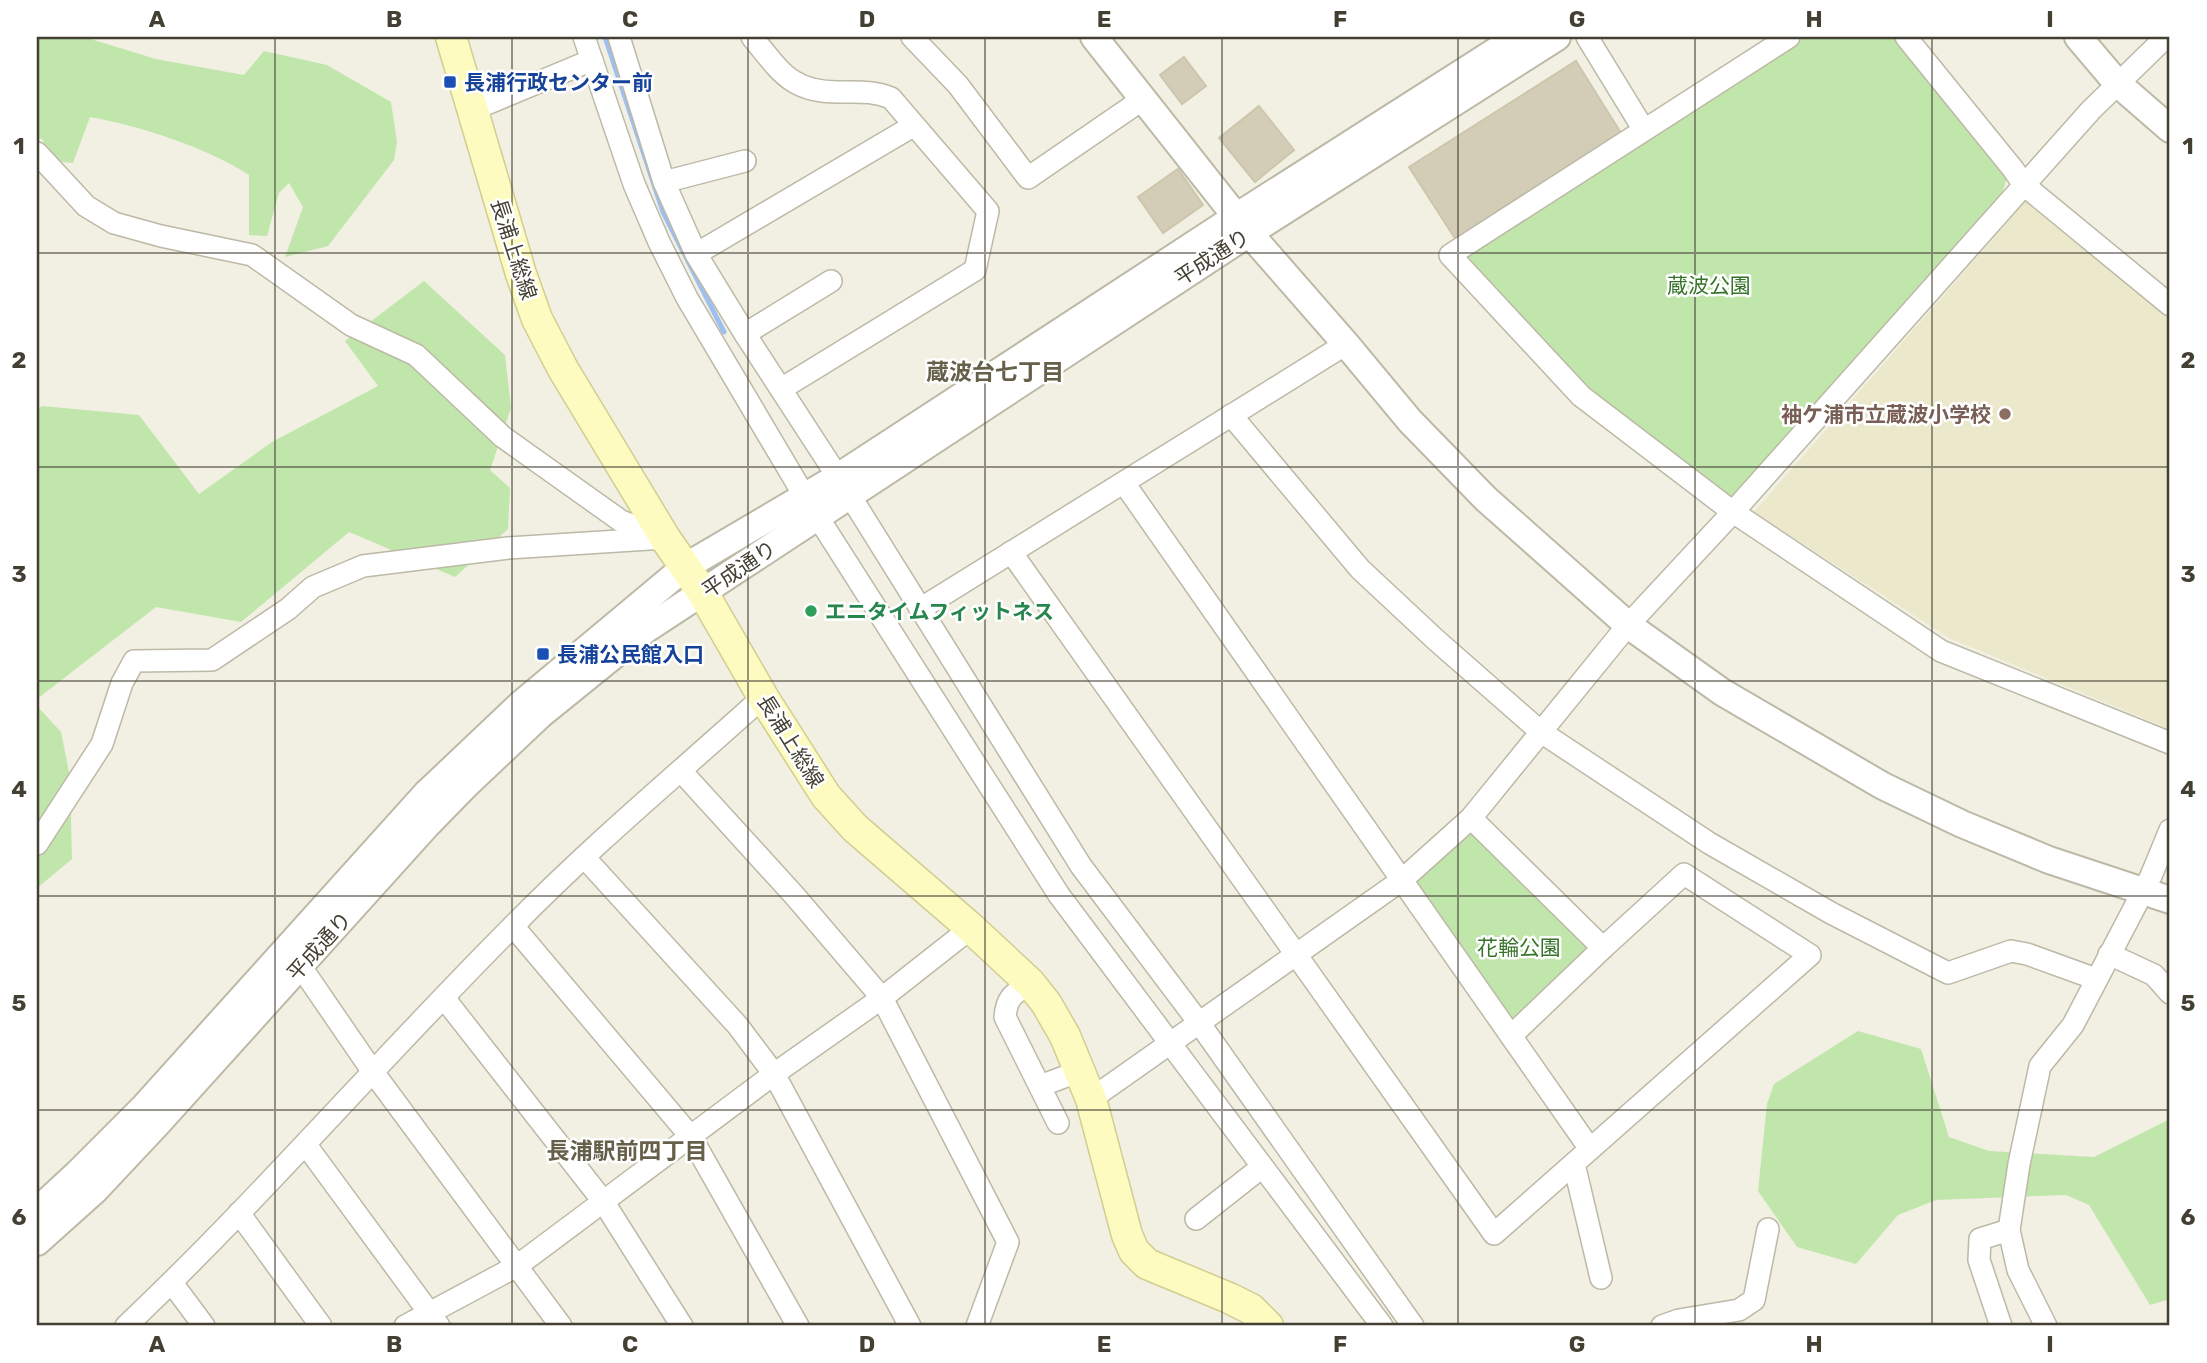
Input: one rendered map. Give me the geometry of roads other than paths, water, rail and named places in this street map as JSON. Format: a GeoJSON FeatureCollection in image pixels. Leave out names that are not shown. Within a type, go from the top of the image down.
{"type":"FeatureCollection","features":[{"type":"Feature","properties":{"kind":"main road","name":"長浦上総線"},"geometry":{"type":"LineString","coordinates":[[451,37],[521,274],[537,319],[563,369],[665,538],[703,593],[763,697],[833,804],[863,835],[1030,983],[1052,1014],[1065,1036],[1091,1099],[1127,1235],[1134,1251],[1147,1264],[1251,1309],[1268,1326]]}},
{"type":"Feature","properties":{"kind":"street"},"geometry":{"type":"LineString","coordinates":[[584,37],[634,184],[659,242],[687,298],[811,506],[1059,895],[1382,1326]]}},
{"type":"Feature","properties":{"kind":"street"},"geometry":{"type":"LineString","coordinates":[[619,37],[664,182],[696,254],[745,334],[1081,866],[1200,1024],[1413,1326]]}},
{"type":"Feature","properties":{"kind":"street"},"geometry":{"type":"LineString","coordinates":[[752,37],[786,78],[806,89],[826,93],[881,93],[891,98],[988,211],[975,270],[781,389]]}},
{"type":"Feature","properties":{"kind":"street"},"geometry":{"type":"LineString","coordinates":[[912,37],[958,85],[1028,178],[1143,99]]}},
{"type":"Feature","properties":{"kind":"street"},"geometry":{"type":"LineString","coordinates":[[1094,37],[1242,225],[1410,421],[1486,499],[1628,625],[1722,692],[1883,786],[1962,824],[2049,860],[2170,900]]}},
{"type":"Feature","properties":{"kind":"street","name":"平成通り"},"geometry":{"type":"LineString","coordinates":[[37,1242],[104,1180],[293,959],[426,794],[521,704],[685,567],[811,506],[843,486],[1242,225],[1518,37]]}},
{"type":"Feature","properties":{"kind":"street","name":"平成通り"},"geometry":{"type":"LineString","coordinates":[[1242,225],[1557,37]]}},
{"type":"Feature","properties":{"kind":"street"},"geometry":{"type":"LineString","coordinates":[[1587,37],[1644,130]]}},
{"type":"Feature","properties":{"kind":"street"},"geometry":{"type":"LineString","coordinates":[[1789,37],[1450,255],[1581,396],[1733,512],[1941,651],[2170,743]]}},
{"type":"Feature","properties":{"kind":"street"},"geometry":{"type":"LineString","coordinates":[[1906,37],[2024,185],[2170,305]]}},
{"type":"Feature","properties":{"kind":"street"},"geometry":{"type":"LineString","coordinates":[[2078,37],[2117,83],[2170,129]]}},
{"type":"Feature","properties":{"kind":"street"},"geometry":{"type":"LineString","coordinates":[[1091,1099],[1402,880],[1471,818],[1628,625],[1733,512],[2091,110],[2166,37]]}},
{"type":"Feature","properties":{"kind":"street"},"geometry":{"type":"LineString","coordinates":[[472,110],[594,68],[628,66]]}},
{"type":"Feature","properties":{"kind":"street"},"geometry":{"type":"LineString","coordinates":[[696,254],[914,126]]}},
{"type":"Feature","properties":{"kind":"street"},"geometry":{"type":"LineString","coordinates":[[37,153],[86,206],[114,223],[252,255],[351,324],[416,355],[503,437],[621,521],[665,538]]}},
{"type":"Feature","properties":{"kind":"street"},"geometry":{"type":"LineString","coordinates":[[664,182],[745,162]]}},
{"type":"Feature","properties":{"kind":"street"},"geometry":{"type":"LineString","coordinates":[[745,334],[831,281]]}},
{"type":"Feature","properties":{"kind":"street"},"geometry":{"type":"LineString","coordinates":[[920,609],[1346,344]]}},
{"type":"Feature","properties":{"kind":"street"},"geometry":{"type":"LineString","coordinates":[[1231,415],[1360,569],[1436,640],[1541,732],[1709,842],[1831,913],[1948,973],[2011,951],[2027,954],[2096,979]]}},
{"type":"Feature","properties":{"kind":"street"},"geometry":{"type":"LineString","coordinates":[[1124,483],[1590,1149]]}},
{"type":"Feature","properties":{"kind":"street","name":"平成通り"},"geometry":{"type":"LineString","coordinates":[[37,1210],[79,1173],[467,784],[540,715],[645,630],[703,593],[811,506]]}},
{"type":"Feature","properties":{"kind":"street"},"geometry":{"type":"LineString","coordinates":[[37,844],[102,744],[122,683],[134,661],[212,660],[288,609],[313,587],[363,566],[508,548],[665,538]]}},
{"type":"Feature","properties":{"kind":"street"},"geometry":{"type":"LineString","coordinates":[[1011,552],[1494,1234],[1810,955],[1684,874],[1603,947],[1511,1037]]}},
{"type":"Feature","properties":{"kind":"street"},"geometry":{"type":"LineString","coordinates":[[127,1326],[306,1145],[513,926],[584,857],[763,697]]}},
{"type":"Feature","properties":{"kind":"street"},"geometry":{"type":"LineString","coordinates":[[681,771],[794,895],[882,998],[1008,1242],[977,1326]]}},
{"type":"Feature","properties":{"kind":"street"},"geometry":{"type":"LineString","coordinates":[[1471,818],[1603,947]]}},
{"type":"Feature","properties":{"kind":"street"},"geometry":{"type":"LineString","coordinates":[[2046,1326],[2018,1270],[2009,1230],[2019,1164],[2040,1066],[2073,1025],[2143,890],[2170,830]]}},
{"type":"Feature","properties":{"kind":"street"},"geometry":{"type":"LineString","coordinates":[[584,857],[738,1026],[774,1074],[910,1326]]}},
{"type":"Feature","properties":{"kind":"street"},"geometry":{"type":"LineString","coordinates":[[513,926],[691,1137],[798,1326]]}},
{"type":"Feature","properties":{"kind":"street"},"geometry":{"type":"LineString","coordinates":[[405,1326],[434,1319],[516,1266],[774,1074],[882,998],[971,929]]}},
{"type":"Feature","properties":{"kind":"street"},"geometry":{"type":"LineString","coordinates":[[2109,954],[2154,975],[2170,993]]}},
{"type":"Feature","properties":{"kind":"street"},"geometry":{"type":"LineString","coordinates":[[293,959],[561,1326]]}},
{"type":"Feature","properties":{"kind":"street"},"geometry":{"type":"LineString","coordinates":[[1030,983],[1011,997],[1006,1004],[1005,1017],[1058,1123]]}},
{"type":"Feature","properties":{"kind":"street"},"geometry":{"type":"LineString","coordinates":[[444,998],[603,1200],[682,1326]]}},
{"type":"Feature","properties":{"kind":"street"},"geometry":{"type":"LineString","coordinates":[[1040,1086],[1080,1071]]}},
{"type":"Feature","properties":{"kind":"street"},"geometry":{"type":"LineString","coordinates":[[306,1145],[434,1319]]}},
{"type":"Feature","properties":{"kind":"street"},"geometry":{"type":"LineString","coordinates":[[1574,1164],[1601,1278]]}},
{"type":"Feature","properties":{"kind":"street"},"geometry":{"type":"LineString","coordinates":[[1196,1219],[1262,1167]]}},
{"type":"Feature","properties":{"kind":"street"},"geometry":{"type":"LineString","coordinates":[[239,1213],[321,1326]]}},
{"type":"Feature","properties":{"kind":"street"},"geometry":{"type":"LineString","coordinates":[[1662,1326],[1679,1320],[1739,1310],[1754,1300],[1768,1229]]}},
{"type":"Feature","properties":{"kind":"street"},"geometry":{"type":"LineString","coordinates":[[2001,1326],[1979,1260],[1980,1239],[2009,1230]]}},
{"type":"Feature","properties":{"kind":"street"},"geometry":{"type":"LineString","coordinates":[[172,1283],[204,1326]]}},
{"type":"Feature","properties":{"kind":"waterway"},"geometry":{"type":"LineString","coordinates":[[605,37],[663,212],[724,332]]}},
{"type":"Feature","properties":{"kind":"place","name":"長浦行政センター前"},"geometry":{"type":"Point","coordinates":[450,82]}},
{"type":"Feature","properties":{"kind":"place","name":"袖ケ浦市立蔵波小学校"},"geometry":{"type":"Point","coordinates":[2005,414]}},
{"type":"Feature","properties":{"kind":"place","name":"エニタイムフィットネス"},"geometry":{"type":"Point","coordinates":[811,611]}},
{"type":"Feature","properties":{"kind":"place","name":"長浦公民館入口"},"geometry":{"type":"Point","coordinates":[543,654]}},
{"type":"Feature","properties":{"kind":"district","name":"蔵波台七丁目"},"geometry":{"type":"Point","coordinates":[995,372]}},
{"type":"Feature","properties":{"kind":"district","name":"長浦駅前四丁目"},"geometry":{"type":"Point","coordinates":[627,1151]}},
{"type":"Feature","properties":{"kind":"park label","name":"蔵波公園"},"geometry":{"type":"Point","coordinates":[1709,285]}},
{"type":"Feature","properties":{"kind":"park label","name":"花輪公園"},"geometry":{"type":"Point","coordinates":[1519,947]}}]}
